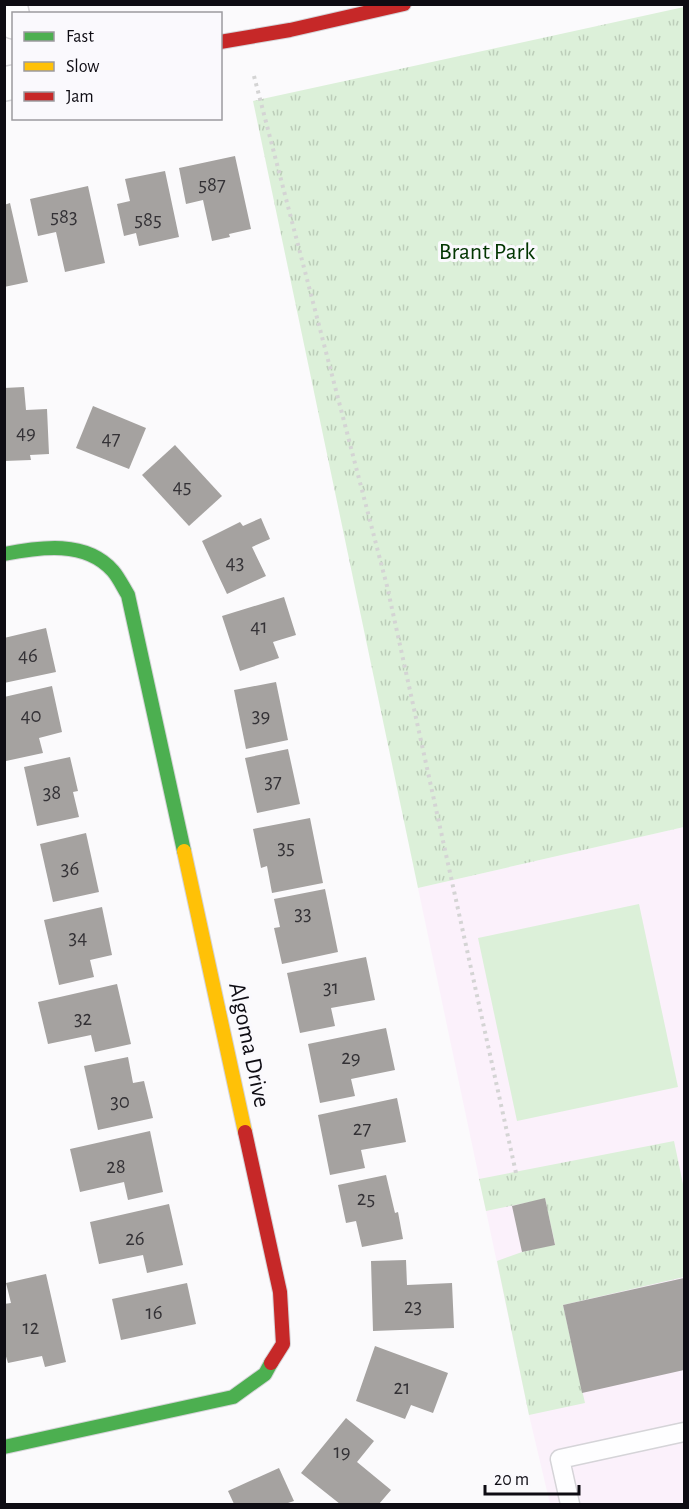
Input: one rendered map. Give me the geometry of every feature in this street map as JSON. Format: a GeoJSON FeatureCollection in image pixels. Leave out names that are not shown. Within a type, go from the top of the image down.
{"type":"FeatureCollection","features":[{"type":"Feature","properties":{"kind":"street"},"geometry":{"type":"LineString","coordinates":[[222,42],[319,24],[404,4]]}},
{"type":"Feature","properties":{"kind":"street","name":"Algoma Drive"},"geometry":{"type":"LineString","coordinates":[[4,554],[64,547],[96,557],[113,571],[128,595],[280,1292],[283,1344],[265,1374],[233,1397],[4,1447]]}},
{"type":"Feature","properties":{"kind":"lane"},"geometry":{"type":"LineString","coordinates":[[570,1504],[560,1459],[684,1432]]}},
{"type":"Feature","properties":{"kind":"path"},"geometry":{"type":"LineString","coordinates":[[254,76],[387,586],[516,1173]]}},
{"type":"Feature","properties":{"kind":"shaded area"},"geometry":{"type":"Polygon","coordinates":[[[684,827],[684,1504],[550,1504],[529,1415],[418,888],[684,827]]]}},
{"type":"Feature","properties":{"kind":"green space","name":"Brant Park"},"geometry":{"type":"Polygon","coordinates":[[[684,7],[684,827],[418,888],[253,101],[684,7]]]}},
{"type":"Feature","properties":{"kind":"green space"},"geometry":{"type":"Polygon","coordinates":[[[639,904],[678,1087],[517,1121],[478,938],[639,904]]]}},
{"type":"Feature","properties":{"kind":"green space"},"geometry":{"type":"Polygon","coordinates":[[[674,1141],[684,1189],[684,1277],[563,1305],[585,1403],[529,1415],[497,1261],[555,1244],[545,1199],[486,1211],[479,1179],[674,1141]]]}},
{"type":"Feature","properties":{"kind":"building"},"geometry":{"type":"Polygon","coordinates":[[[235,156],[251,229],[212,241],[203,200],[186,204],[179,168],[235,156]]]}},
{"type":"Feature","properties":{"kind":"building"},"geometry":{"type":"Polygon","coordinates":[[[165,171],[179,237],[139,246],[136,233],[124,236],[117,204],[130,201],[125,179],[165,171]]]}},
{"type":"Feature","properties":{"kind":"building"},"geometry":{"type":"Polygon","coordinates":[[[88,186],[105,263],[65,272],[56,232],[38,236],[30,199],[88,186]]]}},
{"type":"Feature","properties":{"kind":"building"},"geometry":{"type":"Polygon","coordinates":[[[10,203],[28,282],[4,287],[4,205],[10,203]]]}},
{"type":"Feature","properties":{"kind":"building"},"geometry":{"type":"Polygon","coordinates":[[[24,387],[26,410],[47,409],[49,454],[30,455],[31,460],[4,461],[4,388],[24,387]]]}},
{"type":"Feature","properties":{"kind":"building"},"geometry":{"type":"Polygon","coordinates":[[[93,406],[146,428],[129,469],[76,448],[93,406]]]}},
{"type":"Feature","properties":{"kind":"building"},"geometry":{"type":"Polygon","coordinates":[[[175,445],[222,496],[189,526],[142,475],[175,445]]]}},
{"type":"Feature","properties":{"kind":"building"},"geometry":{"type":"Polygon","coordinates":[[[261,518],[270,539],[252,547],[266,576],[227,594],[202,541],[240,522],[243,526],[261,518]]]}},
{"type":"Feature","properties":{"kind":"building"},"geometry":{"type":"Polygon","coordinates":[[[284,597],[296,635],[273,642],[279,658],[240,671],[222,616],[284,597]]]}},
{"type":"Feature","properties":{"kind":"building"},"geometry":{"type":"Polygon","coordinates":[[[46,628],[56,672],[4,683],[4,638],[46,628]]]}},
{"type":"Feature","properties":{"kind":"building"},"geometry":{"type":"Polygon","coordinates":[[[276,682],[288,740],[246,749],[234,690],[276,682]]]}},
{"type":"Feature","properties":{"kind":"building"},"geometry":{"type":"Polygon","coordinates":[[[52,686],[62,732],[39,738],[43,753],[6,761],[4,697],[52,686]]]}},
{"type":"Feature","properties":{"kind":"building"},"geometry":{"type":"Polygon","coordinates":[[[288,749],[300,804],[257,813],[245,758],[288,749]]]}},
{"type":"Feature","properties":{"kind":"building"},"geometry":{"type":"Polygon","coordinates":[[[70,757],[78,791],[73,792],[79,817],[37,826],[24,767],[70,757]]]}},
{"type":"Feature","properties":{"kind":"building"},"geometry":{"type":"Polygon","coordinates":[[[310,818],[323,883],[272,893],[267,866],[261,868],[253,829],[310,818]]]}},
{"type":"Feature","properties":{"kind":"building"},"geometry":{"type":"Polygon","coordinates":[[[86,833],[99,892],[53,902],[40,844],[86,833]]]}},
{"type":"Feature","properties":{"kind":"building"},"geometry":{"type":"Polygon","coordinates":[[[325,889],[338,952],[282,964],[274,928],[280,927],[274,899],[325,889]]]}},
{"type":"Feature","properties":{"kind":"building"},"geometry":{"type":"Polygon","coordinates":[[[102,907],[112,955],[90,960],[94,977],[59,985],[44,920],[102,907]]]}},
{"type":"Feature","properties":{"kind":"building"},"geometry":{"type":"Polygon","coordinates":[[[366,957],[375,1000],[331,1008],[335,1026],[300,1033],[287,973],[366,957]]]}},
{"type":"Feature","properties":{"kind":"building"},"geometry":{"type":"Polygon","coordinates":[[[117,984],[131,1044],[95,1052],[91,1035],[48,1044],[38,1002],[117,984]]]}},
{"type":"Feature","properties":{"kind":"building"},"geometry":{"type":"Polygon","coordinates":[[[386,1028],[395,1070],[351,1079],[355,1096],[320,1103],[308,1044],[386,1028]]]}},
{"type":"Feature","properties":{"kind":"building"},"geometry":{"type":"Polygon","coordinates":[[[128,1057],[133,1083],[144,1081],[153,1118],[98,1130],[84,1066],[128,1057]]]}},
{"type":"Feature","properties":{"kind":"building"},"geometry":{"type":"Polygon","coordinates":[[[397,1098],[406,1142],[361,1150],[365,1168],[330,1175],[318,1115],[397,1098]]]}},
{"type":"Feature","properties":{"kind":"building"},"geometry":{"type":"Polygon","coordinates":[[[150,1131],[163,1192],[128,1200],[124,1182],[80,1192],[70,1149],[150,1131]]]}},
{"type":"Feature","properties":{"kind":"building"},"geometry":{"type":"Polygon","coordinates":[[[386,1175],[395,1213],[398,1212],[403,1239],[362,1247],[356,1221],[346,1223],[338,1185],[386,1175]]]}},
{"type":"Feature","properties":{"kind":"building"},"geometry":{"type":"Polygon","coordinates":[[[545,1198],[555,1245],[522,1252],[512,1206],[545,1198]]]}},
{"type":"Feature","properties":{"kind":"building"},"geometry":{"type":"Polygon","coordinates":[[[169,1204],[183,1265],[147,1273],[143,1255],[99,1264],[90,1222],[169,1204]]]}},
{"type":"Feature","properties":{"kind":"building"},"geometry":{"type":"Polygon","coordinates":[[[406,1260],[407,1285],[452,1283],[454,1328],[373,1331],[371,1261],[406,1260]]]}},
{"type":"Feature","properties":{"kind":"building"},"geometry":{"type":"Polygon","coordinates":[[[46,1274],[66,1362],[45,1367],[42,1356],[8,1363],[4,1350],[4,1304],[11,1303],[6,1283],[46,1274]]]}},
{"type":"Feature","properties":{"kind":"building"},"geometry":{"type":"Polygon","coordinates":[[[684,1278],[684,1370],[582,1393],[563,1305],[684,1278]]]}},
{"type":"Feature","properties":{"kind":"building"},"geometry":{"type":"Polygon","coordinates":[[[187,1283],[196,1324],[121,1340],[112,1299],[187,1283]]]}},
{"type":"Feature","properties":{"kind":"building"},"geometry":{"type":"Polygon","coordinates":[[[375,1346],[448,1373],[433,1413],[411,1405],[405,1419],[356,1401],[375,1346]]]}},
{"type":"Feature","properties":{"kind":"building"},"geometry":{"type":"Polygon","coordinates":[[[346,1418],[374,1441],[357,1462],[391,1490],[379,1504],[340,1504],[301,1473],[346,1418]]]}},
{"type":"Feature","properties":{"kind":"building"},"geometry":{"type":"Polygon","coordinates":[[[279,1468],[294,1501],[285,1504],[234,1504],[228,1491],[279,1468]]]}},
{"type":"Feature","properties":{"kind":"traffic: fast"},"geometry":{"type":"LineString","coordinates":[[4,554],[47,548],[76,550],[102,561],[119,580],[128,595],[184,851]]}},
{"type":"Feature","properties":{"kind":"traffic: fast"},"geometry":{"type":"LineString","coordinates":[[4,1447],[233,1397],[265,1374],[271,1363]]}},
{"type":"Feature","properties":{"kind":"traffic: slow"},"geometry":{"type":"LineString","coordinates":[[184,851],[245,1132]]}},
{"type":"Feature","properties":{"kind":"traffic: jam"},"geometry":{"type":"LineString","coordinates":[[222,42],[290,30],[404,4]]}},
{"type":"Feature","properties":{"kind":"traffic: jam"},"geometry":{"type":"LineString","coordinates":[[245,1132],[280,1292],[283,1344],[271,1363]]}}]}
